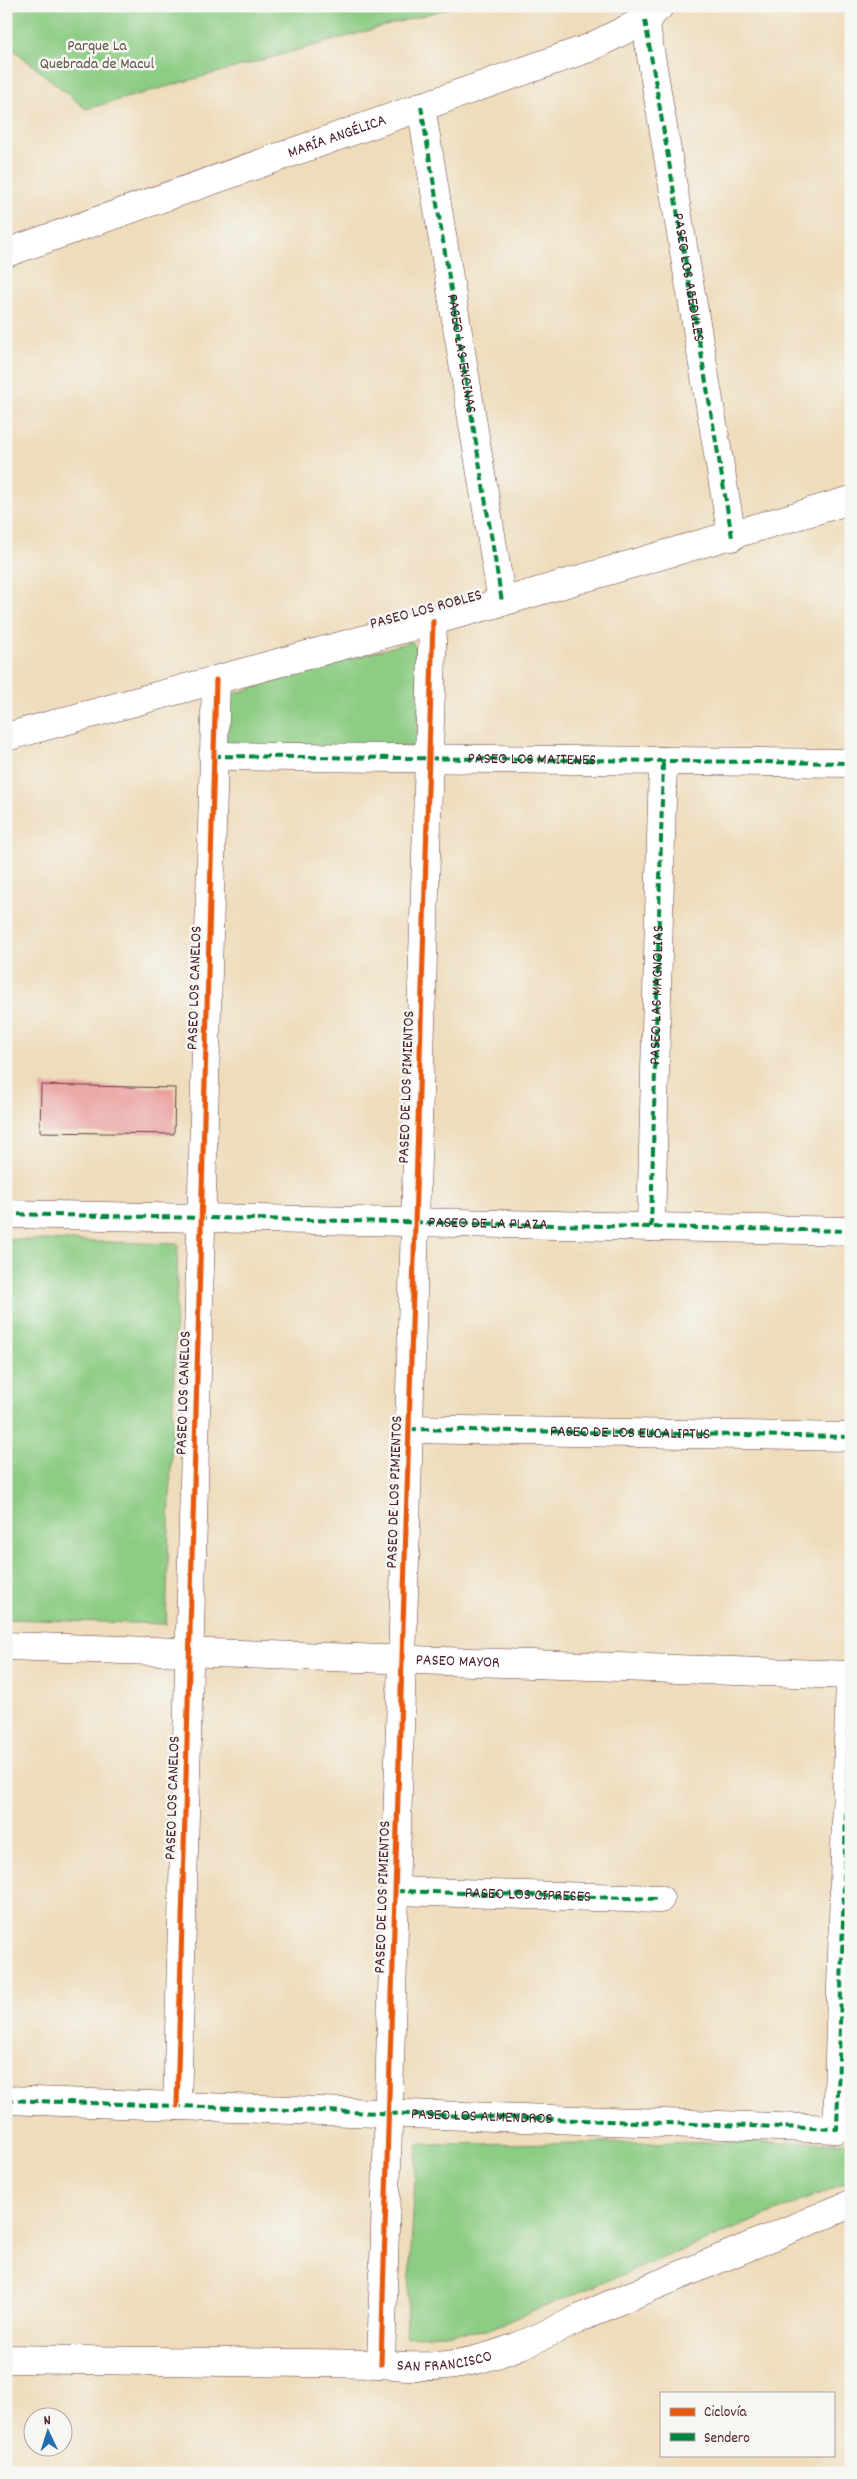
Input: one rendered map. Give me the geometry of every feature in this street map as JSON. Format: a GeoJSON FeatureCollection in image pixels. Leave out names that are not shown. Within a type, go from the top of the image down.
{"type":"FeatureCollection","features":[{"type":"Feature","properties":{"kind":"street","name":"MARÍA ANGÉLICA"},"geometry":{"type":"LineString","coordinates":[[6,253],[589,48],[653,13]]}},
{"type":"Feature","properties":{"kind":"street","name":"PASEO LOS ABEDULES"},"geometry":{"type":"LineString","coordinates":[[653,13],[732,536]]}},
{"type":"Feature","properties":{"kind":"street","name":"PASEO LAS ENCINAS"},"geometry":{"type":"LineString","coordinates":[[421,106],[502,602]]}},
{"type":"Feature","properties":{"kind":"street","name":"PASEO LOS ROBLES"},"geometry":{"type":"LineString","coordinates":[[6,738],[502,602],[851,500]]}},
{"type":"Feature","properties":{"kind":"street","name":"PASEO DE LOS PIMIENTOS"},"geometry":{"type":"LineString","coordinates":[[382,2364],[433,621]]}},
{"type":"Feature","properties":{"kind":"street","name":"PASEO LOS CANELOS"},"geometry":{"type":"LineString","coordinates":[[177,2106],[216,680]]}},
{"type":"Feature","properties":{"kind":"street","name":"PASEO LOS MAITENES"},"geometry":{"type":"LineString","coordinates":[[213,756],[851,763]]}},
{"type":"Feature","properties":{"kind":"street","name":"PASEO LAS MAGNOLIAS"},"geometry":{"type":"LineString","coordinates":[[651,1227],[663,761]]}},
{"type":"Feature","properties":{"kind":"street","name":"PASEO DE LA PLAZA"},"geometry":{"type":"LineString","coordinates":[[6,1214],[851,1231]]}},
{"type":"Feature","properties":{"kind":"street","name":"PASEO DE LOS EUCALIPTUS"},"geometry":{"type":"LineString","coordinates":[[409,1429],[851,1437]]}},
{"type":"Feature","properties":{"kind":"street","name":"PASEO MAYOR"},"geometry":{"type":"LineString","coordinates":[[6,1646],[851,1675]]}},
{"type":"Feature","properties":{"kind":"street","name":"PASEO LOS ALMENDROS"},"geometry":{"type":"LineString","coordinates":[[6,2100],[837,2129],[851,1675]]}},
{"type":"Feature","properties":{"kind":"street","name":"PASEO LOS CIPRESES"},"geometry":{"type":"LineString","coordinates":[[396,1891],[660,1899]]}},
{"type":"Feature","properties":{"kind":"street","name":"SAN FRANCISCO"},"geometry":{"type":"LineString","coordinates":[[6,2359],[435,2366],[462,2363],[497,2354],[612,2303],[851,2204]]}},
{"type":"Feature","properties":{"kind":"green space","name":"Parque La Quebrada de Macul"},"geometry":{"type":"Polygon","coordinates":[[[6,6],[457,6],[86,109],[8,45],[6,46],[6,6]]]}},
{"type":"Feature","properties":{"kind":"green space"},"geometry":{"type":"Polygon","coordinates":[[[412,641],[418,653],[418,747],[224,748],[226,696],[412,641]]]}},
{"type":"Feature","properties":{"kind":"green space"},"geometry":{"type":"Polygon","coordinates":[[[6,1239],[178,1244],[166,1624],[6,1619],[6,1239]]]}},
{"type":"Feature","properties":{"kind":"green space"},"geometry":{"type":"Polygon","coordinates":[[[851,2135],[851,2181],[487,2330],[406,2337],[417,2144],[850,2142],[851,2135]]]}},
{"type":"Feature","properties":{"kind":"building"},"geometry":{"type":"Polygon","coordinates":[[[41,1085],[175,1088],[174,1134],[40,1132],[41,1085]]]}},
{"type":"Feature","properties":{"kind":"marked path"},"geometry":{"type":"LineString","coordinates":[[645,20],[732,537]]}},
{"type":"Feature","properties":{"kind":"marked path"},"geometry":{"type":"LineString","coordinates":[[421,106],[502,602]]}},
{"type":"Feature","properties":{"kind":"marked path"},"geometry":{"type":"LineString","coordinates":[[213,756],[851,763]]}},
{"type":"Feature","properties":{"kind":"marked path"},"geometry":{"type":"LineString","coordinates":[[651,1227],[663,761]]}},
{"type":"Feature","properties":{"kind":"marked path"},"geometry":{"type":"LineString","coordinates":[[6,1214],[851,1231]]}},
{"type":"Feature","properties":{"kind":"marked path"},"geometry":{"type":"LineString","coordinates":[[409,1429],[851,1437]]}},
{"type":"Feature","properties":{"kind":"marked path"},"geometry":{"type":"LineString","coordinates":[[6,2100],[837,2129],[850,1675]]}},
{"type":"Feature","properties":{"kind":"marked path"},"geometry":{"type":"LineString","coordinates":[[396,1891],[660,1899]]}},
{"type":"Feature","properties":{"kind":"cycle path"},"geometry":{"type":"LineString","coordinates":[[381,2364],[433,621]]}},
{"type":"Feature","properties":{"kind":"cycle path"},"geometry":{"type":"LineString","coordinates":[[177,2106],[216,680]]}}]}
